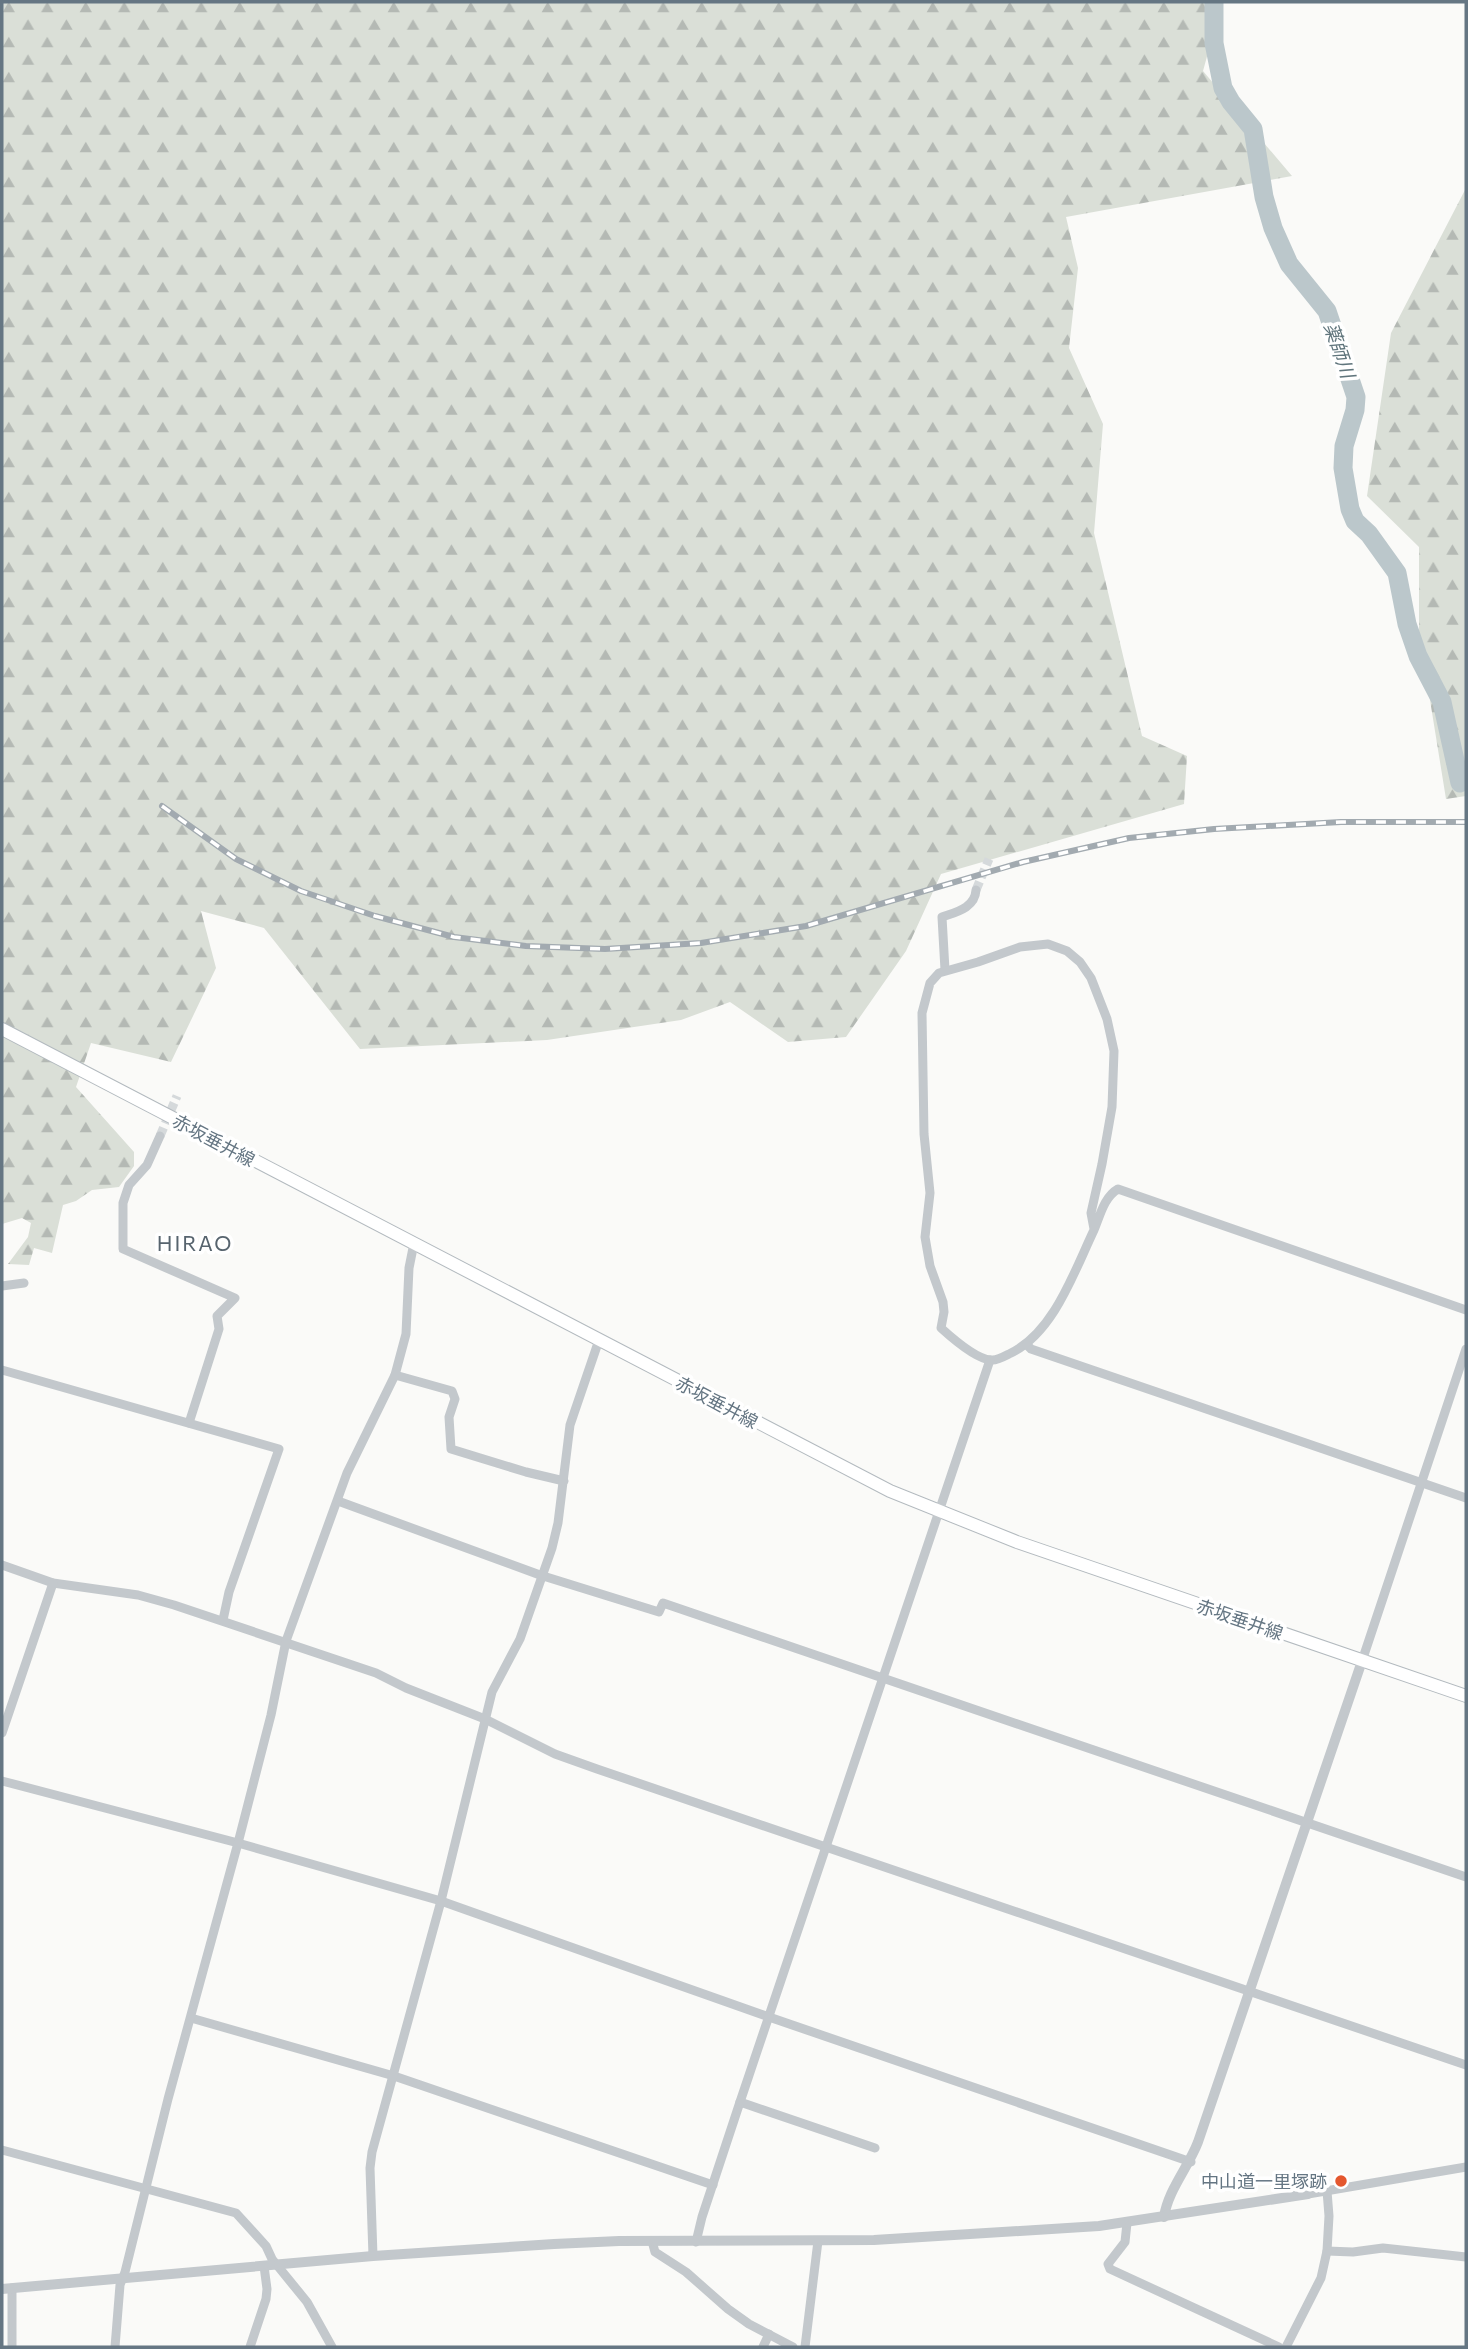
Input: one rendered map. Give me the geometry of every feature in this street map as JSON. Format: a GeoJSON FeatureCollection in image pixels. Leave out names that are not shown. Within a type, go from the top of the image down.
{"type":"FeatureCollection","features":[{"type":"Feature","properties":{"kind":"main road","name":"赤坂垂井線"},"geometry":{"type":"LineString","coordinates":[[2,1029],[890,1490],[1017,1542],[1466,1696]]}},
{"type":"Feature","properties":{"kind":"street"},"geometry":{"type":"LineString","coordinates":[[945,970],[942,917],[971,904],[976,897],[976,890]]}},
{"type":"Feature","properties":{"kind":"street"},"geometry":{"type":"LineString","coordinates":[[1094,1229],[1091,1213],[1112,1107],[1114,1051],[1107,1018],[1091,978],[1080,962],[1067,951],[1048,944],[1020,947],[939,973],[930,983],[922,1013],[924,1134],[930,1194],[925,1237],[930,1266],[943,1302],[941,1328],[969,1350],[990,1360],[1002,1357],[1027,1345],[1041,1331],[1059,1301],[1094,1229],[1108,1198],[1118,1189],[1466,1310]]}},
{"type":"Feature","properties":{"kind":"street"},"geometry":{"type":"LineString","coordinates":[[160,1136],[147,1165],[129,1185],[123,1203],[123,1249],[235,1298],[217,1316],[219,1329],[190,1423]]}},
{"type":"Feature","properties":{"kind":"street"},"geometry":{"type":"LineString","coordinates":[[115,2347],[120,2285],[238,1843],[271,1715],[286,1642],[347,1473],[395,1375],[406,1334],[409,1268],[414,1243]]}},
{"type":"Feature","properties":{"kind":"street"},"geometry":{"type":"LineString","coordinates":[[2,1286],[24,1283]]}},
{"type":"Feature","properties":{"kind":"street"},"geometry":{"type":"LineString","coordinates":[[373,2256],[370,2168],[372,2152],[441,1901],[492,1692],[520,1639],[540,1575],[552,1548],[558,1523],[570,1425],[599,1340]]}},
{"type":"Feature","properties":{"kind":"street"},"geometry":{"type":"LineString","coordinates":[[1027,1345],[1031,1349],[1466,1498]]}},
{"type":"Feature","properties":{"kind":"street"},"geometry":{"type":"LineString","coordinates":[[1164,2217],[1166,2206],[1191,2162],[1308,1823],[1466,1349]]}},
{"type":"Feature","properties":{"kind":"street"},"geometry":{"type":"LineString","coordinates":[[696,2242],[740,2102],[990,1360]]}},
{"type":"Feature","properties":{"kind":"street"},"geometry":{"type":"LineString","coordinates":[[2,1370],[279,1449],[237,1570],[223,1620]]}},
{"type":"Feature","properties":{"kind":"street"},"geometry":{"type":"LineString","coordinates":[[395,1375],[452,1391],[455,1399],[449,1417],[451,1449],[564,1481]]}},
{"type":"Feature","properties":{"kind":"street"},"geometry":{"type":"LineString","coordinates":[[338,1502],[540,1575],[659,1612],[663,1603],[1466,1877]]}},
{"type":"Feature","properties":{"kind":"street"},"geometry":{"type":"LineString","coordinates":[[2,1565],[53,1583],[138,1595],[223,1620],[376,1672],[406,1688],[485,1719],[576,1762],[1466,2065]]}},
{"type":"Feature","properties":{"kind":"street"},"geometry":{"type":"LineString","coordinates":[[2,1733],[53,1583]]}},
{"type":"Feature","properties":{"kind":"street"},"geometry":{"type":"LineString","coordinates":[[2,1781],[238,1843],[441,1901],[1191,2162]]}},
{"type":"Feature","properties":{"kind":"street"},"geometry":{"type":"LineString","coordinates":[[191,2018],[394,2076],[713,2185]]}},
{"type":"Feature","properties":{"kind":"street"},"geometry":{"type":"LineString","coordinates":[[740,2102],[875,2148]]}},
{"type":"Feature","properties":{"kind":"street"},"geometry":{"type":"LineString","coordinates":[[2,2150],[236,2213],[266,2246],[272,2259],[307,2302],[332,2347]]}},
{"type":"Feature","properties":{"kind":"street"},"geometry":{"type":"LineString","coordinates":[[12,2347],[7,2289],[373,2256],[554,2244],[929,2237],[1127,2223],[1466,2167]]}},
{"type":"Feature","properties":{"kind":"street"},"geometry":{"type":"LineString","coordinates":[[1286,2347],[1321,2278],[1327,2251],[1327,2191]]}},
{"type":"Feature","properties":{"kind":"street"},"geometry":{"type":"LineString","coordinates":[[1127,2223],[1125,2242],[1108,2264],[1110,2269],[1279,2347]]}},
{"type":"Feature","properties":{"kind":"street"},"geometry":{"type":"LineString","coordinates":[[652,2241],[655,2252],[686,2272],[728,2309],[793,2347]]}},
{"type":"Feature","properties":{"kind":"street"},"geometry":{"type":"LineString","coordinates":[[805,2347],[818,2241]]}},
{"type":"Feature","properties":{"kind":"street"},"geometry":{"type":"LineString","coordinates":[[1327,2251],[1353,2252],[1383,2248],[1466,2257]]}},
{"type":"Feature","properties":{"kind":"street"},"geometry":{"type":"LineString","coordinates":[[250,2347],[266,2300],[264,2266]]}},
{"type":"Feature","properties":{"kind":"street"},"geometry":{"type":"LineString","coordinates":[[762,2347],[769,2334]]}},
{"type":"Feature","properties":{"kind":"green space"},"geometry":{"type":"Polygon","coordinates":[[[2,2],[1222,2],[1203,71],[1292,176],[1066,217],[1078,268],[1069,348],[1103,424],[1094,533],[1142,736],[1187,756],[1184,804],[941,874],[906,951],[846,1037],[788,1042],[730,1002],[681,1020],[547,1040],[360,1049],[264,928],[201,911],[216,968],[171,1062],[91,1043],[76,1087],[134,1152],[134,1166],[119,1187],[92,1190],[76,1201],[63,1205],[52,1253],[34,1248],[29,1265],[8,1264],[28,1237],[31,1223],[22,1218],[2,1224],[2,2]]]}},
{"type":"Feature","properties":{"kind":"green space"},"geometry":{"type":"Polygon","coordinates":[[[1466,188],[1466,796],[1446,799],[1419,632],[1419,547],[1367,496],[1391,333],[1466,188]]]}},
{"type":"Feature","properties":{"kind":"waterway","name":"薬師川"},"geometry":{"type":"LineString","coordinates":[[1214,2],[1214,43],[1223,88],[1253,129],[1264,197],[1273,228],[1289,264],[1327,311],[1356,397],[1355,410],[1344,446],[1343,468],[1350,509],[1355,521],[1369,534],[1397,573],[1407,624],[1418,656],[1442,702],[1460,783]]}},
{"type":"Feature","properties":{"kind":"tunnel"},"geometry":{"type":"LineString","coordinates":[[976,890],[989,859]]}},
{"type":"Feature","properties":{"kind":"tunnel"},"geometry":{"type":"LineString","coordinates":[[160,1136],[177,1096]]}},
{"type":"Feature","properties":{"kind":"railway"},"geometry":{"type":"LineString","coordinates":[[162,806],[236,859],[301,891],[375,916],[454,937],[526,946],[605,949],[701,943],[806,926],[1023,862],[1129,838],[1214,829],[1341,822],[1466,822]]}},
{"type":"Feature","properties":{"kind":"place","name":"中山道一里塚跡"},"geometry":{"type":"Point","coordinates":[1341,2181]}},
{"type":"Feature","properties":{"kind":"district","name":"HIRAO"},"geometry":{"type":"Point","coordinates":[195,1242]}}]}
